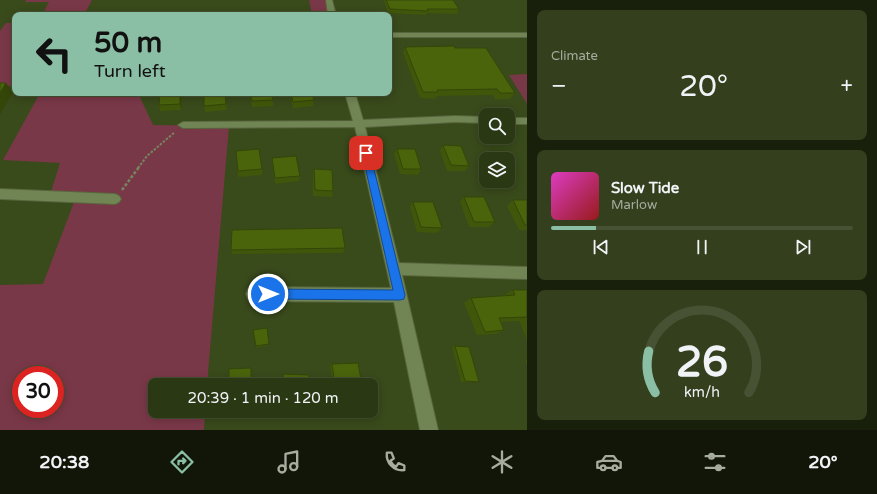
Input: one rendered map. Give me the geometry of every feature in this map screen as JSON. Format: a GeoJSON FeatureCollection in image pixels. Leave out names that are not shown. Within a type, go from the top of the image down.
{"type":"FeatureCollection","features":[{"type":"Feature","properties":{"kind":"street"},"geometry":{"type":"LineString","coordinates":[[328,0],[331,12]]}},
{"type":"Feature","properties":{"kind":"street"},"geometry":{"type":"LineString","coordinates":[[392,35],[527,35]]}},
{"type":"Feature","properties":{"kind":"street"},"geometry":{"type":"LineString","coordinates":[[351,96],[394,269],[429,430]]}},
{"type":"Feature","properties":{"kind":"street"},"geometry":{"type":"LineString","coordinates":[[183,125],[359,124],[479,120]]}},
{"type":"Feature","properties":{"kind":"street"},"geometry":{"type":"LineString","coordinates":[[515,121],[527,121]]}},
{"type":"Feature","properties":{"kind":"street"},"geometry":{"type":"LineString","coordinates":[[0,194],[115,199]]}},
{"type":"Feature","properties":{"kind":"street"},"geometry":{"type":"LineString","coordinates":[[394,269],[527,272]]}},
{"type":"Feature","properties":{"kind":"street"},"geometry":{"type":"LineString","coordinates":[[253,294],[400,295]]}},
{"type":"Feature","properties":{"kind":"path"},"geometry":{"type":"LineString","coordinates":[[115,199],[147,156],[183,125]]}},
{"type":"Feature","properties":{"kind":"shaded area"},"geometry":{"type":"Polygon","coordinates":[[[26,0],[92,0],[86,12],[44,12],[49,2],[25,2],[26,0]]]}},
{"type":"Feature","properties":{"kind":"shaded area"},"geometry":{"type":"Polygon","coordinates":[[[309,0],[329,0],[331,12],[311,12],[309,0]]]}},
{"type":"Feature","properties":{"kind":"shaded area"},"geometry":{"type":"Polygon","coordinates":[[[6,23],[12,23],[12,86],[0,86],[0,31],[6,23]]]}},
{"type":"Feature","properties":{"kind":"shaded area"},"geometry":{"type":"Polygon","coordinates":[[[527,74],[527,104],[509,75],[527,74]]]}},
{"type":"Feature","properties":{"kind":"shaded area"},"geometry":{"type":"Polygon","coordinates":[[[38,96],[139,96],[153,125],[229,126],[208,378],[148,378],[148,418],[205,418],[204,430],[0,430],[0,285],[43,284],[76,197],[50,195],[60,163],[3,160],[38,96]]]}},
{"type":"Feature","properties":{"kind":"building"},"geometry":{"type":"Polygon","coordinates":[[[386,0],[453,0],[459,9],[427,9],[428,11],[390,9],[386,0]]]}},
{"type":"Feature","properties":{"kind":"building"},"geometry":{"type":"Polygon","coordinates":[[[454,46],[455,48],[486,48],[515,93],[500,93],[497,89],[437,90],[438,92],[423,92],[405,47],[454,46]]]}},
{"type":"Feature","properties":{"kind":"building"},"geometry":{"type":"Polygon","coordinates":[[[0,83],[6,83],[0,93],[0,83]]]}},
{"type":"Feature","properties":{"kind":"building"},"geometry":{"type":"Polygon","coordinates":[[[160,96],[180,96],[180,104],[159,105],[160,96]]]}},
{"type":"Feature","properties":{"kind":"building"},"geometry":{"type":"Polygon","coordinates":[[[204,96],[225,96],[226,104],[204,106],[204,96]]]}},
{"type":"Feature","properties":{"kind":"building"},"geometry":{"type":"Polygon","coordinates":[[[251,96],[272,96],[273,100],[252,101],[251,96]]]}},
{"type":"Feature","properties":{"kind":"building"},"geometry":{"type":"Polygon","coordinates":[[[292,96],[313,96],[314,100],[293,102],[292,96]]]}},
{"type":"Feature","properties":{"kind":"building"},"geometry":{"type":"Polygon","coordinates":[[[443,145],[461,146],[469,166],[451,165],[443,145]]]}},
{"type":"Feature","properties":{"kind":"building"},"geometry":{"type":"Polygon","coordinates":[[[259,149],[262,169],[238,171],[236,151],[259,149]]]}},
{"type":"Feature","properties":{"kind":"building"},"geometry":{"type":"Polygon","coordinates":[[[397,149],[415,149],[421,169],[403,169],[397,149]]]}},
{"type":"Feature","properties":{"kind":"building"},"geometry":{"type":"Polygon","coordinates":[[[489,151],[508,152],[490,152],[489,151]]]}},
{"type":"Feature","properties":{"kind":"building"},"geometry":{"type":"Polygon","coordinates":[[[296,156],[300,176],[275,178],[272,158],[296,156]]]}},
{"type":"Feature","properties":{"kind":"building"},"geometry":{"type":"Polygon","coordinates":[[[314,169],[332,170],[333,191],[315,190],[314,169]]]}},
{"type":"Feature","properties":{"kind":"building"},"geometry":{"type":"Polygon","coordinates":[[[464,197],[484,197],[495,222],[474,222],[464,197]]]}},
{"type":"Feature","properties":{"kind":"building"},"geometry":{"type":"Polygon","coordinates":[[[513,200],[527,200],[527,225],[525,225],[513,200]]]}},
{"type":"Feature","properties":{"kind":"building"},"geometry":{"type":"Polygon","coordinates":[[[413,202],[433,202],[442,228],[421,227],[413,202]]]}},
{"type":"Feature","properties":{"kind":"building"},"geometry":{"type":"Polygon","coordinates":[[[342,228],[345,248],[231,250],[232,230],[342,228]]]}},
{"type":"Feature","properties":{"kind":"building"},"geometry":{"type":"Polygon","coordinates":[[[513,290],[527,290],[527,317],[499,318],[504,330],[485,332],[471,298],[515,295],[513,290]]]}},
{"type":"Feature","properties":{"kind":"building"},"geometry":{"type":"Polygon","coordinates":[[[267,328],[269,344],[256,346],[253,330],[267,328]]]}},
{"type":"Feature","properties":{"kind":"building"},"geometry":{"type":"Polygon","coordinates":[[[455,346],[469,347],[479,382],[465,381],[455,346]]]}},
{"type":"Feature","properties":{"kind":"building"},"geometry":{"type":"Polygon","coordinates":[[[358,363],[361,378],[334,378],[332,364],[358,363]]]}},
{"type":"Feature","properties":{"kind":"building"},"geometry":{"type":"Polygon","coordinates":[[[251,368],[251,378],[229,378],[229,369],[251,368]]]}},
{"type":"Feature","properties":{"kind":"building"},"geometry":{"type":"Polygon","coordinates":[[[283,374],[309,375],[309,378],[283,378],[283,374]]]}},
{"type":"Feature","properties":{"kind":"route"},"geometry":{"type":"LineString","coordinates":[[268,294],[400,295],[366,153]]}}]}
